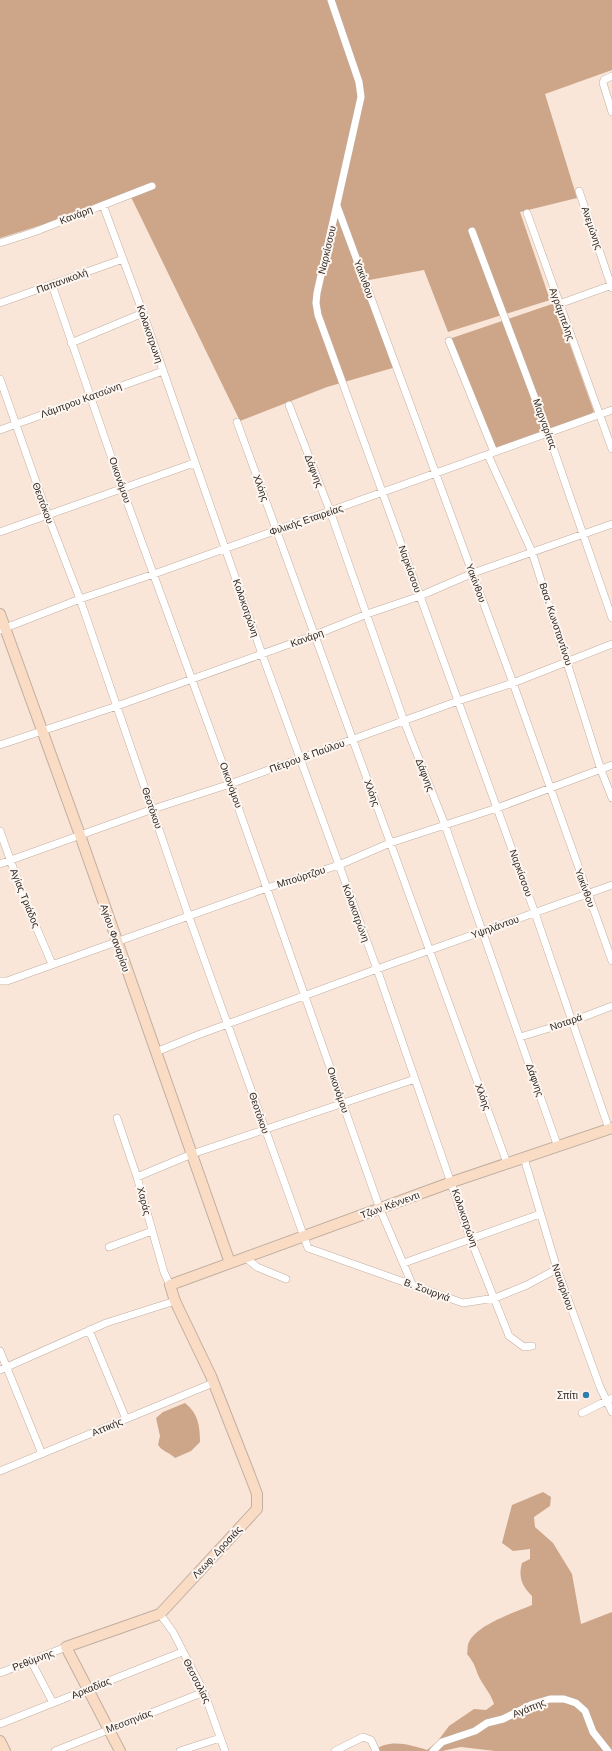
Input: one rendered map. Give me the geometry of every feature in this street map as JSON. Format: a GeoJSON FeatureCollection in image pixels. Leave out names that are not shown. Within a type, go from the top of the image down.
{"type":"FeatureCollection","features":[{"type":"Feature","properties":{"kind":"street","name":"Ναρκίσσου"},"geometry":{"type":"LineString","coordinates":[[331,0],[360,89],[357,118],[316,303],[321,327],[497,808],[611,1128]]}},
{"type":"Feature","properties":{"kind":"street"},"geometry":{"type":"LineString","coordinates":[[612,76],[604,80],[603,83],[612,112]]}},
{"type":"Feature","properties":{"kind":"street","name":"Κανάρη"},"geometry":{"type":"LineString","coordinates":[[0,243],[152,186]]}},
{"type":"Feature","properties":{"kind":"street","name":"Ανεμώνης"},"geometry":{"type":"LineString","coordinates":[[580,191],[612,286]]}},
{"type":"Feature","properties":{"kind":"street","name":"Κολοκοτρωνη"},"geometry":{"type":"LineString","coordinates":[[103,205],[143,313],[194,463]]}},
{"type":"Feature","properties":{"kind":"street","name":"Υακίνθου"},"geometry":{"type":"LineString","coordinates":[[337,206],[473,573],[612,961]]}},
{"type":"Feature","properties":{"kind":"street","name":"Αγράμπελης"},"geometry":{"type":"LineString","coordinates":[[527,213],[612,449]]}},
{"type":"Feature","properties":{"kind":"street","name":"Μαργαρίτας"},"geometry":{"type":"LineString","coordinates":[[472,231],[548,433],[612,618]]}},
{"type":"Feature","properties":{"kind":"street","name":"Παπανικολή"},"geometry":{"type":"LineString","coordinates":[[0,303],[123,259]]}},
{"type":"Feature","properties":{"kind":"street","name":"Οικονόμου"},"geometry":{"type":"LineString","coordinates":[[52,285],[122,488],[230,784],[380,1209],[412,1284]]}},
{"type":"Feature","properties":{"kind":"street"},"geometry":{"type":"LineString","coordinates":[[559,304],[612,286]]}},
{"type":"Feature","properties":{"kind":"street"},"geometry":{"type":"LineString","coordinates":[[71,343],[143,313]]}},
{"type":"Feature","properties":{"kind":"street","name":"Βασ. Κωνσταντίνου"},"geometry":{"type":"LineString","coordinates":[[448,341],[491,453],[532,552],[568,661],[601,770],[612,798]]}},
{"type":"Feature","properties":{"kind":"street","name":"Λάμπρου Κατσώνη"},"geometry":{"type":"LineString","coordinates":[[0,430],[163,371]]}},
{"type":"Feature","properties":{"kind":"street","name":"Θεοτόκου"},"geometry":{"type":"LineString","coordinates":[[0,379],[48,516],[80,599],[189,917],[303,1236]]}},
{"type":"Feature","properties":{"kind":"street","name":"Δάφνης"},"geometry":{"type":"LineString","coordinates":[[289,405],[330,511],[404,721],[445,825],[558,1147]]}},
{"type":"Feature","properties":{"kind":"street","name":"Φιλικής Εταιρείας"},"geometry":{"type":"LineString","coordinates":[[3,629],[80,599],[382,493],[612,410]]}},
{"type":"Feature","properties":{"kind":"street","name":"Χλόης"},"geometry":{"type":"LineString","coordinates":[[237,422],[507,1163]]}},
{"type":"Feature","properties":{"kind":"street"},"geometry":{"type":"LineString","coordinates":[[0,532],[194,463]]}},
{"type":"Feature","properties":{"kind":"street","name":"Κολοκοτρώνη"},"geometry":{"type":"LineString","coordinates":[[194,463],[377,969],[452,1182],[470,1238],[509,1337],[524,1348],[532,1346]]}},
{"type":"Feature","properties":{"kind":"street","name":"Κανάρη"},"geometry":{"type":"LineString","coordinates":[[0,745],[117,706],[315,636],[367,614],[420,596],[473,573],[612,524]]}},
{"type":"Feature","properties":{"kind":"street","name":"Αγίου Φαναρίου"},"geometry":{"type":"LineString","coordinates":[[0,614],[3,629],[80,835],[230,1263]]}},
{"type":"Feature","properties":{"kind":"street","name":"Πέτρου & Παύλου"},"geometry":{"type":"LineString","coordinates":[[0,864],[152,809],[230,784],[458,701],[513,684],[612,644]]}},
{"type":"Feature","properties":{"kind":"street","name":"Μπούρτζου"},"geometry":{"type":"LineString","coordinates":[[0,981],[7,981],[52,964],[117,943],[267,888],[339,865],[390,843],[497,808],[612,765]]}},
{"type":"Feature","properties":{"kind":"street","name":"Αγίας Τριάδος"},"geometry":{"type":"LineString","coordinates":[[0,832],[25,901],[52,964]]}},
{"type":"Feature","properties":{"kind":"street","name":"Υψηλάντου"},"geometry":{"type":"LineString","coordinates":[[156,1052],[195,1036],[377,969],[612,885]]}},
{"type":"Feature","properties":{"kind":"street","name":"Νοταρά"},"geometry":{"type":"LineString","coordinates":[[520,1037],[612,1006]]}},
{"type":"Feature","properties":{"kind":"street"},"geometry":{"type":"LineString","coordinates":[[137,1177],[192,1154],[415,1079]]}},
{"type":"Feature","properties":{"kind":"street","name":"Χαράς"},"geometry":{"type":"LineString","coordinates":[[117,1118],[137,1177],[152,1231],[170,1285]]}},
{"type":"Feature","properties":{"kind":"street","name":"Τζων Κέννεντι"},"geometry":{"type":"LineString","coordinates":[[170,1285],[452,1182],[611,1128]]}},
{"type":"Feature","properties":{"kind":"street","name":"Ναυαρίνου"},"geometry":{"type":"LineString","coordinates":[[524,1158],[557,1269],[609,1399],[612,1412]]}},
{"type":"Feature","properties":{"kind":"street"},"geometry":{"type":"LineString","coordinates":[[404,1263],[540,1214]]}},
{"type":"Feature","properties":{"kind":"street"},"geometry":{"type":"LineString","coordinates":[[109,1247],[152,1231]]}},
{"type":"Feature","properties":{"kind":"street","name":"Β. Σουργιά"},"geometry":{"type":"LineString","coordinates":[[303,1236],[310,1249],[371,1272],[412,1284],[463,1303],[494,1298],[557,1269]]}},
{"type":"Feature","properties":{"kind":"street"},"geometry":{"type":"LineString","coordinates":[[246,1258],[258,1268],[286,1279]]}},
{"type":"Feature","properties":{"kind":"street","name":"Λεωφ. Δροσιάς"},"geometry":{"type":"LineString","coordinates":[[66,1648],[160,1614],[257,1509],[257,1494],[252,1478],[213,1383],[175,1301],[170,1285]]}},
{"type":"Feature","properties":{"kind":"street"},"geometry":{"type":"LineString","coordinates":[[3,1369],[89,1330],[175,1301]]}},
{"type":"Feature","properties":{"kind":"street"},"geometry":{"type":"LineString","coordinates":[[89,1330],[126,1419]]}},
{"type":"Feature","properties":{"kind":"street"},"geometry":{"type":"LineString","coordinates":[[0,1351],[3,1369],[42,1454]]}},
{"type":"Feature","properties":{"kind":"street","name":"Αττικής"},"geometry":{"type":"LineString","coordinates":[[0,1471],[213,1383]]}},
{"type":"Feature","properties":{"kind":"street"},"geometry":{"type":"LineString","coordinates":[[582,1413],[609,1399]]}},
{"type":"Feature","properties":{"kind":"street","name":"Θεσσαλίας"},"geometry":{"type":"LineString","coordinates":[[160,1614],[173,1632],[204,1692],[225,1751]]}},
{"type":"Feature","properties":{"kind":"street"},"geometry":{"type":"LineString","coordinates":[[66,1648],[120,1751]]}},
{"type":"Feature","properties":{"kind":"street","name":"Ρεθύμνης"},"geometry":{"type":"LineString","coordinates":[[0,1673],[66,1648]]}},
{"type":"Feature","properties":{"kind":"street","name":"Αρκαδίας"},"geometry":{"type":"LineString","coordinates":[[0,1724],[182,1652]]}},
{"type":"Feature","properties":{"kind":"street"},"geometry":{"type":"LineString","coordinates":[[31,1661],[54,1703]]}},
{"type":"Feature","properties":{"kind":"street","name":"Μεσσηνίας"},"geometry":{"type":"LineString","coordinates":[[55,1751],[204,1692]]}},
{"type":"Feature","properties":{"kind":"street","name":"Αγάπης"},"geometry":{"type":"LineString","coordinates":[[433,1751],[442,1742],[475,1731],[487,1723],[502,1719],[533,1704],[550,1699],[564,1699],[576,1703],[585,1711],[593,1732],[608,1751]]}},
{"type":"Feature","properties":{"kind":"street"},"geometry":{"type":"LineString","coordinates":[[335,1751],[363,1737],[371,1740],[376,1751]]}},
{"type":"Feature","properties":{"kind":"street"},"geometry":{"type":"LineString","coordinates":[[180,1751],[220,1738]]}},
{"type":"Feature","properties":{"kind":"street"},"geometry":{"type":"LineString","coordinates":[[0,1742],[5,1751]]}},
{"type":"Feature","properties":{"kind":"shaded area"},"geometry":{"type":"Polygon","coordinates":[[[0,0],[612,0],[612,70],[545,94],[577,198],[520,212],[550,300],[448,332],[424,270],[369,280],[396,367],[327,387],[240,421],[131,197],[0,238],[0,0]]]}},
{"type":"Feature","properties":{"kind":"shaded area"},"geometry":{"type":"Polygon","coordinates":[[[555,303],[594,412],[538,437],[495,448],[449,339],[555,303]]]}},
{"type":"Feature","properties":{"kind":"shaded area"},"geometry":{"type":"Polygon","coordinates":[[[185,1403],[193,1411],[197,1420],[200,1442],[191,1451],[175,1458],[158,1445],[160,1436],[156,1418],[163,1412],[185,1403]]]}},
{"type":"Feature","properties":{"kind":"shaded area"},"geometry":{"type":"Polygon","coordinates":[[[543,1492],[551,1497],[550,1506],[534,1517],[535,1527],[553,1543],[572,1574],[581,1624],[612,1612],[612,1751],[495,1751],[461,1747],[442,1751],[374,1751],[380,1747],[393,1744],[414,1746],[427,1750],[437,1742],[449,1726],[474,1709],[486,1710],[494,1704],[490,1694],[480,1679],[474,1664],[467,1654],[468,1645],[474,1636],[488,1624],[532,1605],[532,1596],[523,1585],[520,1573],[522,1563],[530,1559],[530,1549],[513,1551],[502,1543],[512,1505],[543,1492]]]}},
{"type":"Feature","properties":{"kind":"place","name":"Σπίτι"},"geometry":{"type":"Point","coordinates":[586,1395]}}]}
